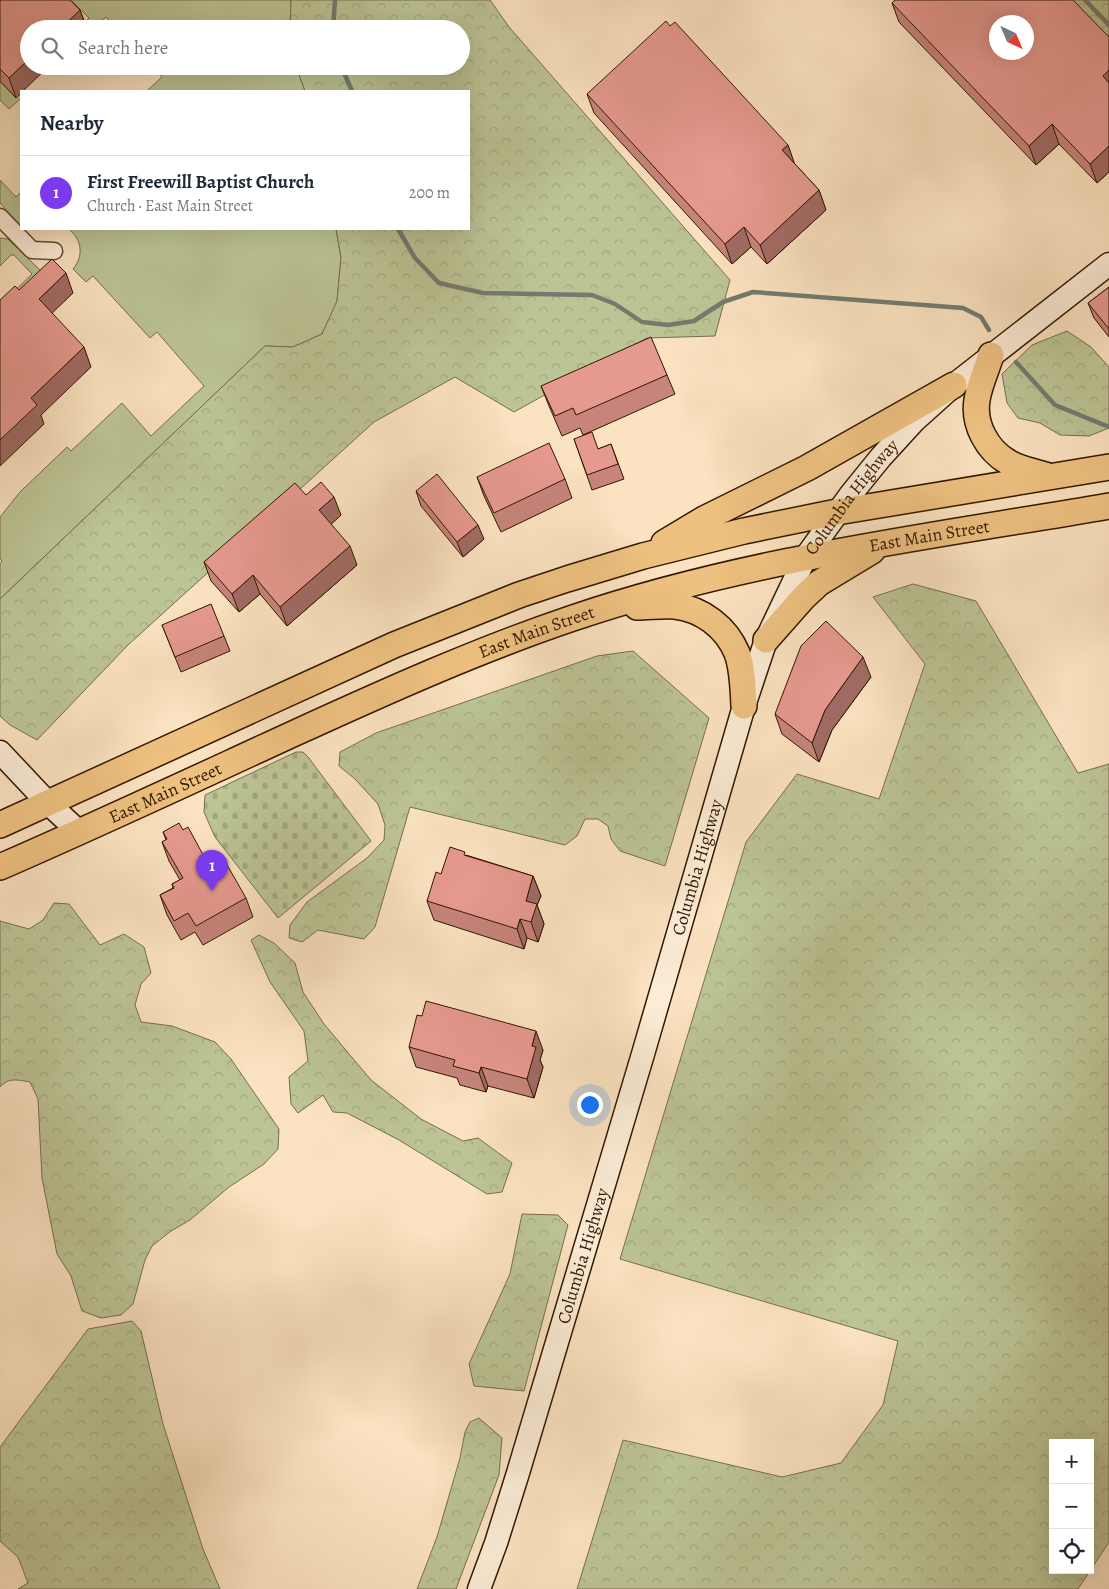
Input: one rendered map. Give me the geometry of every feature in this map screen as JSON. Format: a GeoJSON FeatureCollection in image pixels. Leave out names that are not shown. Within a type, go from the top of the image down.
{"type":"FeatureCollection","features":[{"type":"Feature","properties":{"kind":"main road","name":"Columbia Highway"},"geometry":{"type":"LineString","coordinates":[[479,1589],[496,1543],[524,1454],[744,706],[766,640],[805,558],[837,512],[881,457],[914,421],[954,385],[1109,264]]}},
{"type":"Feature","properties":{"kind":"main road"},"geometry":{"type":"LineString","coordinates":[[991,355],[977,399],[978,419],[984,438],[990,447],[1008,462],[1018,467],[1050,476]]}},
{"type":"Feature","properties":{"kind":"main road"},"geometry":{"type":"LineString","coordinates":[[643,556],[704,519],[807,468],[954,385]]}},
{"type":"Feature","properties":{"kind":"main road"},"geometry":{"type":"LineString","coordinates":[[0,825],[394,645],[519,595],[643,556],[744,530],[837,512],[1109,467]]}},
{"type":"Feature","properties":{"kind":"main road","name":"East Main Street"},"geometry":{"type":"LineString","coordinates":[[0,866],[79,832],[407,682],[504,642],[607,607],[678,586],[752,568],[885,543],[1109,506]]}},
{"type":"Feature","properties":{"kind":"main road"},"geometry":{"type":"LineString","coordinates":[[766,640],[820,582],[885,543]]}},
{"type":"Feature","properties":{"kind":"main road"},"geometry":{"type":"LineString","coordinates":[[607,607],[676,606],[696,611],[714,622],[726,634],[737,653],[742,675],[744,706]]}},
{"type":"Feature","properties":{"kind":"main road"},"geometry":{"type":"LineString","coordinates":[[394,645],[407,682]]}},
{"type":"Feature","properties":{"kind":"main road"},"geometry":{"type":"LineString","coordinates":[[0,752],[48,803],[79,832]]}},
{"type":"Feature","properties":{"kind":"street"},"geometry":{"type":"LineString","coordinates":[[0,217],[32,250],[54,251]]}},
{"type":"Feature","properties":{"kind":"green space"},"geometry":{"type":"Polygon","coordinates":[[[59,0],[291,0],[290,20],[109,20],[106,17],[103,20],[87,20],[89,18],[72,1],[65,7],[59,0]]]}},
{"type":"Feature","properties":{"kind":"green space"},"geometry":{"type":"Polygon","coordinates":[[[291,0],[490,0],[509,27],[730,280],[715,336],[647,338],[514,412],[455,377],[374,422],[128,645],[37,740],[10,725],[0,716],[0,599],[265,346],[293,347],[322,334],[337,301],[341,257],[336,230],[470,230],[470,90],[305,90],[299,75],[470,75],[470,20],[290,20],[291,0]]]}},
{"type":"Feature","properties":{"kind":"green space"},"geometry":{"type":"Polygon","coordinates":[[[1064,0],[1109,0],[1109,45],[1064,0]]]}},
{"type":"Feature","properties":{"kind":"green space"},"geometry":{"type":"Polygon","coordinates":[[[160,75],[299,75],[305,90],[148,90],[162,77],[160,75]]]}},
{"type":"Feature","properties":{"kind":"green space"},"geometry":{"type":"Polygon","coordinates":[[[0,81],[16,98],[20,94],[20,99],[9,109],[0,100],[0,81]]]}},
{"type":"Feature","properties":{"kind":"green space"},"geometry":{"type":"Polygon","coordinates":[[[0,180],[16,197],[20,193],[20,225],[0,203],[0,180]]]}},
{"type":"Feature","properties":{"kind":"green space"},"geometry":{"type":"Polygon","coordinates":[[[70,230],[336,230],[341,257],[337,302],[322,334],[293,347],[265,346],[0,599],[0,564],[2,561],[0,559],[0,517],[20,492],[67,447],[71,451],[122,403],[151,436],[204,386],[157,332],[150,338],[93,276],[86,282],[73,269],[79,259],[80,248],[77,238],[70,230]]]}},
{"type":"Feature","properties":{"kind":"green space"},"geometry":{"type":"Polygon","coordinates":[[[0,238],[8,239],[43,273],[61,275],[70,285],[1,304],[32,274],[14,255],[11,255],[0,266],[0,238]]]}},
{"type":"Feature","properties":{"kind":"green space"},"geometry":{"type":"Polygon","coordinates":[[[1067,331],[1091,347],[1109,367],[1109,428],[1089,436],[1060,435],[1040,423],[1018,418],[1007,403],[1002,374],[1032,345],[1067,331]]]}},
{"type":"Feature","properties":{"kind":"green space"},"geometry":{"type":"Polygon","coordinates":[[[913,584],[976,601],[1078,773],[1109,764],[1109,1542],[1094,1565],[1094,1439],[1049,1439],[1049,1574],[1088,1574],[1078,1589],[577,1589],[623,1440],[782,1477],[841,1463],[883,1405],[898,1341],[620,1259],[746,842],[797,774],[879,799],[925,664],[873,597],[913,584]]]}},
{"type":"Feature","properties":{"kind":"green space"},"geometry":{"type":"Polygon","coordinates":[[[633,651],[709,718],[665,866],[620,851],[611,839],[608,826],[598,819],[585,819],[577,836],[565,845],[410,807],[375,927],[364,939],[318,930],[302,942],[289,938],[290,925],[307,902],[367,858],[384,840],[385,825],[378,804],[355,779],[339,766],[340,752],[376,733],[597,656],[633,651]]]}},
{"type":"Feature","properties":{"kind":"green space"},"geometry":{"type":"Polygon","coordinates":[[[296,752],[303,752],[308,757],[371,841],[278,918],[215,837],[204,812],[205,795],[296,752]]]}},
{"type":"Feature","properties":{"kind":"green space"},"geometry":{"type":"Polygon","coordinates":[[[54,903],[69,904],[100,945],[124,934],[144,947],[151,973],[141,984],[135,1005],[141,1022],[172,1026],[215,1042],[231,1059],[279,1129],[278,1149],[264,1164],[229,1187],[190,1220],[171,1231],[152,1246],[145,1260],[133,1304],[121,1315],[101,1318],[82,1311],[71,1276],[57,1254],[42,1178],[38,1099],[30,1082],[10,1080],[0,1087],[0,921],[29,929],[43,920],[54,903]]]}},
{"type":"Feature","properties":{"kind":"green space"},"geometry":{"type":"Polygon","coordinates":[[[259,935],[274,943],[295,963],[303,992],[324,1024],[371,1080],[421,1119],[463,1141],[478,1138],[512,1163],[502,1192],[487,1194],[399,1140],[347,1113],[333,1112],[323,1095],[298,1113],[291,1104],[289,1077],[308,1061],[304,1031],[270,982],[251,940],[259,935]]]}},
{"type":"Feature","properties":{"kind":"green space"},"geometry":{"type":"Polygon","coordinates":[[[522,1214],[558,1215],[568,1225],[524,1391],[474,1386],[469,1364],[510,1274],[522,1214]]]}},
{"type":"Feature","properties":{"kind":"green space"},"geometry":{"type":"Polygon","coordinates":[[[132,1321],[141,1331],[163,1424],[203,1549],[220,1589],[18,1589],[28,1583],[18,1557],[0,1541],[0,1447],[88,1329],[132,1321]]]}},
{"type":"Feature","properties":{"kind":"green space"},"geometry":{"type":"Polygon","coordinates":[[[479,1418],[502,1438],[499,1475],[456,1589],[417,1589],[437,1537],[460,1458],[465,1432],[470,1422],[479,1418]]]}},
{"type":"Feature","properties":{"kind":"building"},"geometry":{"type":"Polygon","coordinates":[[[0,0],[70,0],[80,10],[69,20],[20,20],[20,68],[9,78],[0,69],[0,0]]]}},
{"type":"Feature","properties":{"kind":"building"},"geometry":{"type":"Polygon","coordinates":[[[895,0],[1073,0],[1109,37],[1109,70],[1103,76],[1109,83],[1109,146],[1090,164],[1052,124],[1029,146],[892,3],[895,0]]]}},
{"type":"Feature","properties":{"kind":"building"},"geometry":{"type":"Polygon","coordinates":[[[666,21],[670,26],[675,22],[788,145],[782,150],[819,190],[760,245],[744,227],[725,244],[587,94],[666,21]]]}},
{"type":"Feature","properties":{"kind":"building"},"geometry":{"type":"Polygon","coordinates":[[[52,259],[66,273],[39,299],[84,347],[31,398],[37,405],[0,440],[0,300],[15,286],[19,290],[52,259]]]}},
{"type":"Feature","properties":{"kind":"building"},"geometry":{"type":"Polygon","coordinates":[[[1109,287],[1109,329],[1088,303],[1109,287]]]}},
{"type":"Feature","properties":{"kind":"building"},"geometry":{"type":"Polygon","coordinates":[[[651,337],[667,375],[576,415],[573,408],[555,416],[541,386],[651,337]]]}},
{"type":"Feature","properties":{"kind":"building"},"geometry":{"type":"Polygon","coordinates":[[[592,432],[598,449],[611,444],[618,464],[587,475],[574,439],[592,432]]]}},
{"type":"Feature","properties":{"kind":"building"},"geometry":{"type":"Polygon","coordinates":[[[549,443],[565,479],[494,513],[477,477],[549,443]]]}},
{"type":"Feature","properties":{"kind":"building"},"geometry":{"type":"Polygon","coordinates":[[[437,474],[478,525],[457,542],[416,491],[437,474]]]}},
{"type":"Feature","properties":{"kind":"building"},"geometry":{"type":"Polygon","coordinates":[[[321,482],[334,497],[319,510],[350,546],[280,607],[253,575],[232,594],[204,562],[295,483],[306,495],[321,482]]]}},
{"type":"Feature","properties":{"kind":"building"},"geometry":{"type":"Polygon","coordinates":[[[211,604],[224,636],[175,657],[162,625],[211,604]]]}},
{"type":"Feature","properties":{"kind":"building"},"geometry":{"type":"Polygon","coordinates":[[[826,621],[863,657],[825,710],[812,743],[775,714],[801,646],[826,621]]]}},
{"type":"Feature","properties":{"kind":"building"},"geometry":{"type":"Polygon","coordinates":[[[179,823],[183,830],[188,827],[208,864],[222,856],[246,898],[196,926],[188,913],[174,921],[160,895],[174,888],[172,884],[183,878],[162,842],[167,839],[163,832],[179,823]]]}},
{"type":"Feature","properties":{"kind":"building"},"geometry":{"type":"Polygon","coordinates":[[[450,847],[465,852],[464,855],[533,876],[526,901],[537,904],[531,922],[520,919],[517,929],[427,901],[436,872],[441,874],[450,847]]]}},
{"type":"Feature","properties":{"kind":"building"},"geometry":{"type":"Polygon","coordinates":[[[426,1001],[536,1031],[532,1046],[536,1047],[527,1079],[481,1067],[479,1073],[453,1066],[455,1060],[409,1047],[417,1015],[422,1016],[426,1001]]]}},
{"type":"Feature","properties":{"kind":"waterway"},"geometry":{"type":"LineString","coordinates":[[334,20],[335,0]]}},
{"type":"Feature","properties":{"kind":"waterway"},"geometry":{"type":"LineString","coordinates":[[1085,0],[1109,25]]}},
{"type":"Feature","properties":{"kind":"waterway"},"geometry":{"type":"LineString","coordinates":[[345,75],[352,90]]}},
{"type":"Feature","properties":{"kind":"waterway"},"geometry":{"type":"LineString","coordinates":[[399,230],[415,258],[439,283],[483,293],[592,295],[615,304],[642,322],[668,325],[694,321],[723,302],[753,292],[963,308],[981,317],[989,330]]}},
{"type":"Feature","properties":{"kind":"waterway"},"geometry":{"type":"LineString","coordinates":[[1016,362],[1055,405],[1109,427]]}},
{"type":"Feature","properties":{"kind":"place","name":"First Freewill Baptist Church"},"geometry":{"type":"Point","coordinates":[212,891]}}]}
